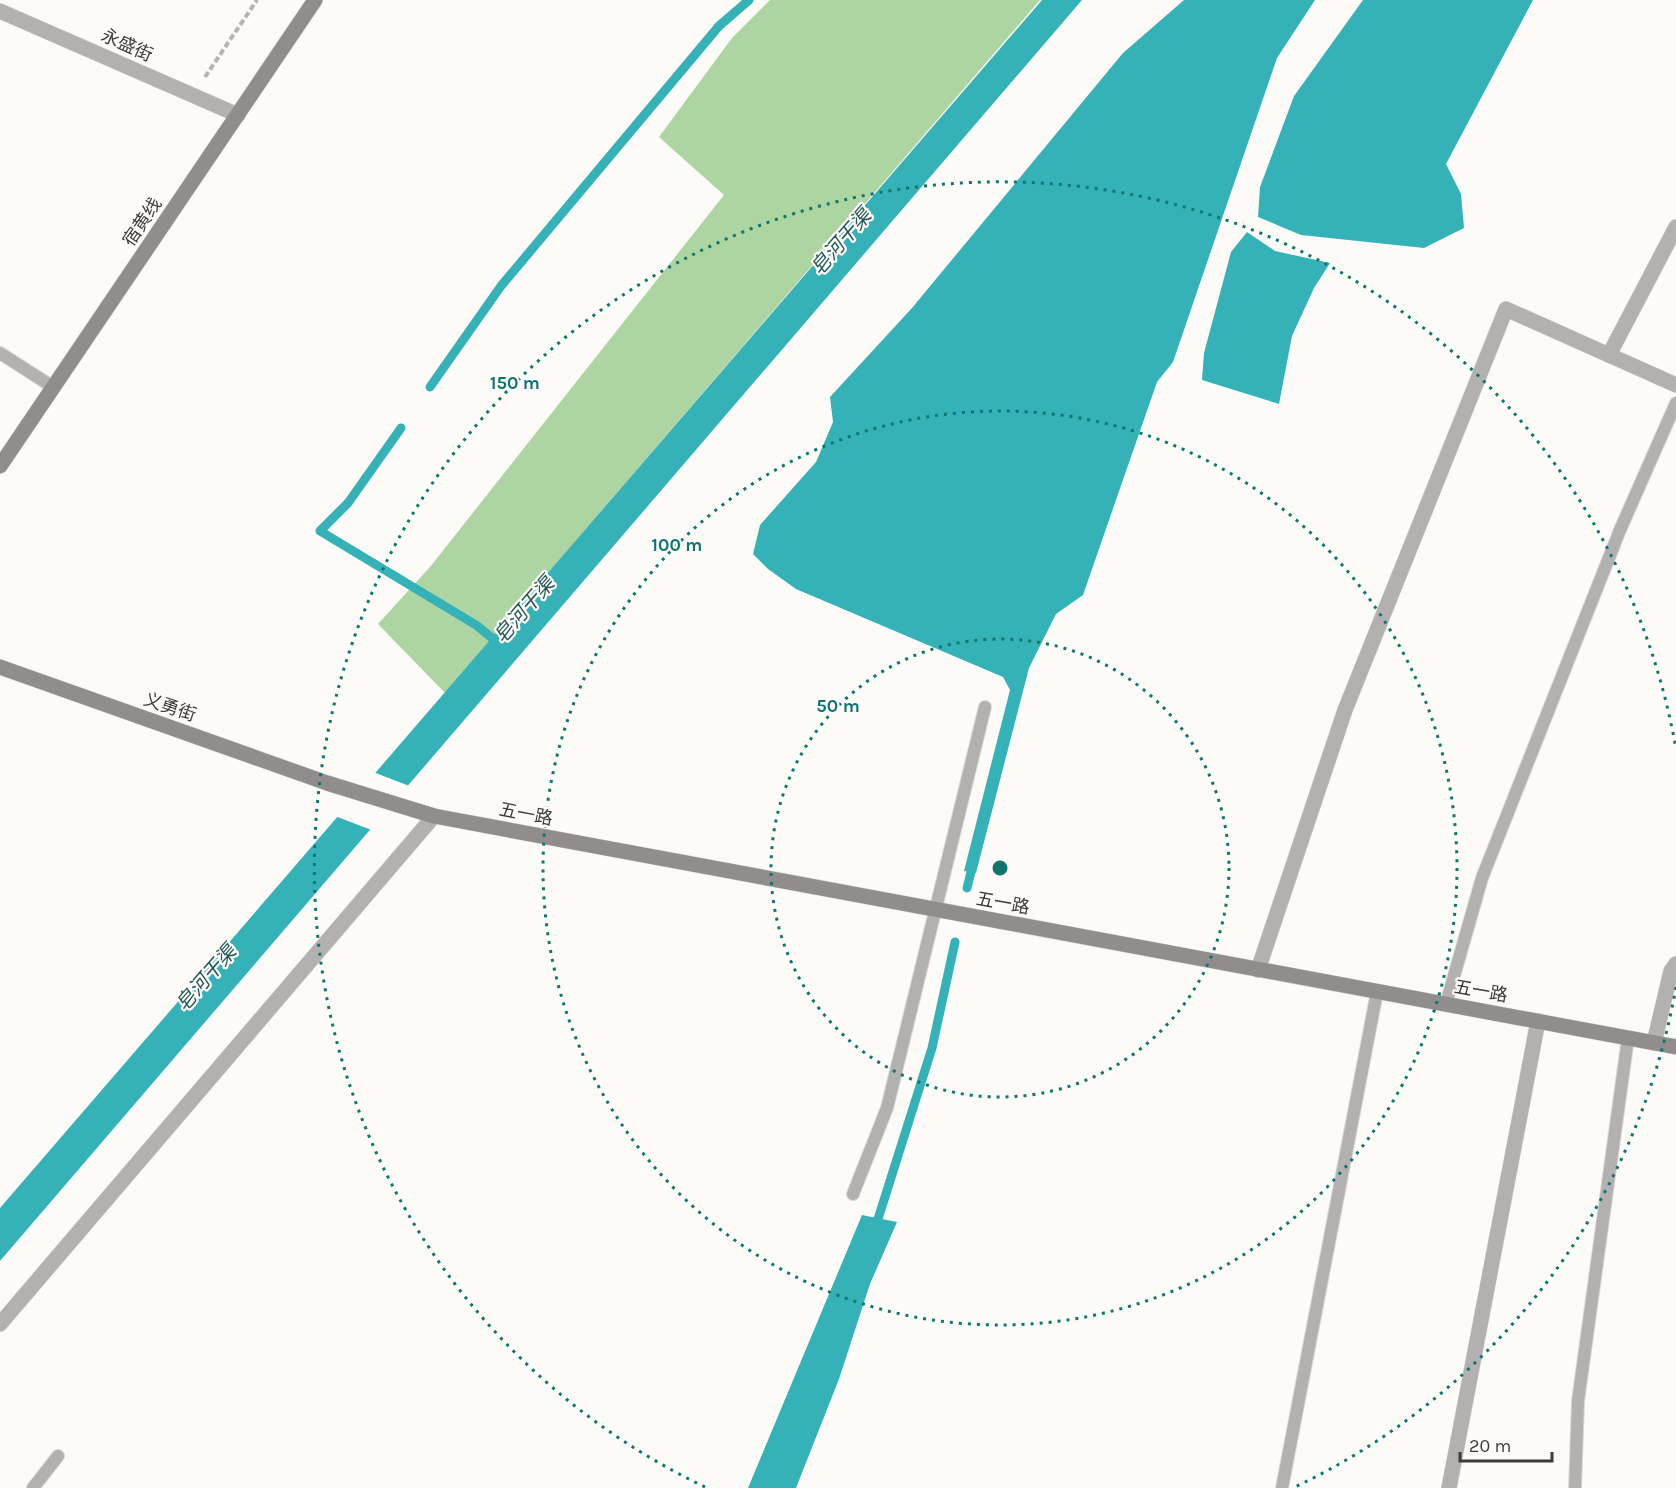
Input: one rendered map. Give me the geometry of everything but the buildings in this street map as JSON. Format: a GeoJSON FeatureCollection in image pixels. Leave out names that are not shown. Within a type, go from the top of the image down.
{"type":"FeatureCollection","features":[{"type":"Feature","properties":{"kind":"street","name":"宿黄线"},"geometry":{"type":"LineString","coordinates":[[0,466],[315,0]]}},
{"type":"Feature","properties":{"kind":"street","name":"永盛街"},"geometry":{"type":"LineString","coordinates":[[0,11],[238,115]]}},
{"type":"Feature","properties":{"kind":"street"},"geometry":{"type":"LineString","coordinates":[[1609,355],[1676,227]]}},
{"type":"Feature","properties":{"kind":"street"},"geometry":{"type":"LineString","coordinates":[[1258,970],[1345,710],[1506,309],[1676,385]]}},
{"type":"Feature","properties":{"kind":"street","name":"义勇街"},"geometry":{"type":"LineString","coordinates":[[0,667],[327,783]]}},
{"type":"Feature","properties":{"kind":"street","name":"五一路"},"geometry":{"type":"LineString","coordinates":[[327,783],[434,816],[1676,1047]]}},
{"type":"Feature","properties":{"kind":"street"},"geometry":{"type":"LineString","coordinates":[[0,1324],[434,816]]}},
{"type":"Feature","properties":{"kind":"street"},"geometry":{"type":"LineString","coordinates":[[1654,1043],[1671,971],[1676,964]]}},
{"type":"Feature","properties":{"kind":"street"},"geometry":{"type":"LineString","coordinates":[[1449,1488],[1538,1021]]}},
{"type":"Feature","properties":{"kind":"lane"},"geometry":{"type":"LineString","coordinates":[[0,353],[53,387]]}},
{"type":"Feature","properties":{"kind":"lane"},"geometry":{"type":"LineString","coordinates":[[1446,1004],[1482,878],[1620,530],[1676,403]]}},
{"type":"Feature","properties":{"kind":"lane"},"geometry":{"type":"LineString","coordinates":[[853,1194],[887,1108],[985,707]]}},
{"type":"Feature","properties":{"kind":"lane"},"geometry":{"type":"LineString","coordinates":[[1282,1488],[1377,992]]}},
{"type":"Feature","properties":{"kind":"lane"},"geometry":{"type":"LineString","coordinates":[[1575,1488],[1578,1401],[1628,1038]]}},
{"type":"Feature","properties":{"kind":"lane"},"geometry":{"type":"LineString","coordinates":[[33,1488],[58,1456]]}},
{"type":"Feature","properties":{"kind":"path"},"geometry":{"type":"LineString","coordinates":[[192,95],[257,0]]}},
{"type":"Feature","properties":{"kind":"green space"},"geometry":{"type":"Polygon","coordinates":[[[770,0],[1040,0],[445,693],[378,624],[430,567],[724,195],[659,137],[732,38],[770,0]]]}},
{"type":"Feature","properties":{"kind":"water","name":"皂河干渠"},"geometry":{"type":"Polygon","coordinates":[[[1042,0],[1082,0],[0,1261],[0,1208],[1042,0]]]}},
{"type":"Feature","properties":{"kind":"water"},"geometry":{"type":"Polygon","coordinates":[[[1184,0],[1315,0],[1277,58],[1173,362],[1157,382],[1083,595],[1056,614],[1029,668],[976,873],[964,871],[1010,690],[1003,677],[796,589],[768,569],[753,554],[760,525],[816,462],[833,422],[830,397],[912,308],[1123,53],[1184,0]]]}},
{"type":"Feature","properties":{"kind":"water"},"geometry":{"type":"Polygon","coordinates":[[[1363,0],[1533,0],[1446,164],[1461,194],[1464,228],[1424,248],[1301,235],[1258,217],[1260,187],[1294,96],[1363,0]]]}},
{"type":"Feature","properties":{"kind":"water"},"geometry":{"type":"Polygon","coordinates":[[[1247,232],[1275,251],[1330,263],[1314,288],[1292,336],[1279,404],[1202,380],[1204,353],[1231,252],[1247,232]]]}},
{"type":"Feature","properties":{"kind":"water"},"geometry":{"type":"Polygon","coordinates":[[[862,1215],[897,1222],[870,1284],[839,1379],[796,1488],[748,1488],[862,1215]]]}},
{"type":"Feature","properties":{"kind":"pier"},"geometry":{"type":"Polygon","coordinates":[[[373,772],[412,787],[374,831],[335,816],[373,772]]]}},
{"type":"Feature","properties":{"kind":"waterway"},"geometry":{"type":"LineString","coordinates":[[430,387],[501,286],[719,26],[749,0]]}},
{"type":"Feature","properties":{"kind":"waterway","name":"皂河干渠"},"geometry":{"type":"LineString","coordinates":[[401,428],[348,503],[320,531],[476,625],[502,646]]}},
{"type":"Feature","properties":{"kind":"waterway"},"geometry":{"type":"LineString","coordinates":[[967,888],[971,872]]}},
{"type":"Feature","properties":{"kind":"waterway"},"geometry":{"type":"LineString","coordinates":[[878,1219],[932,1048],[955,942]]}}]}
